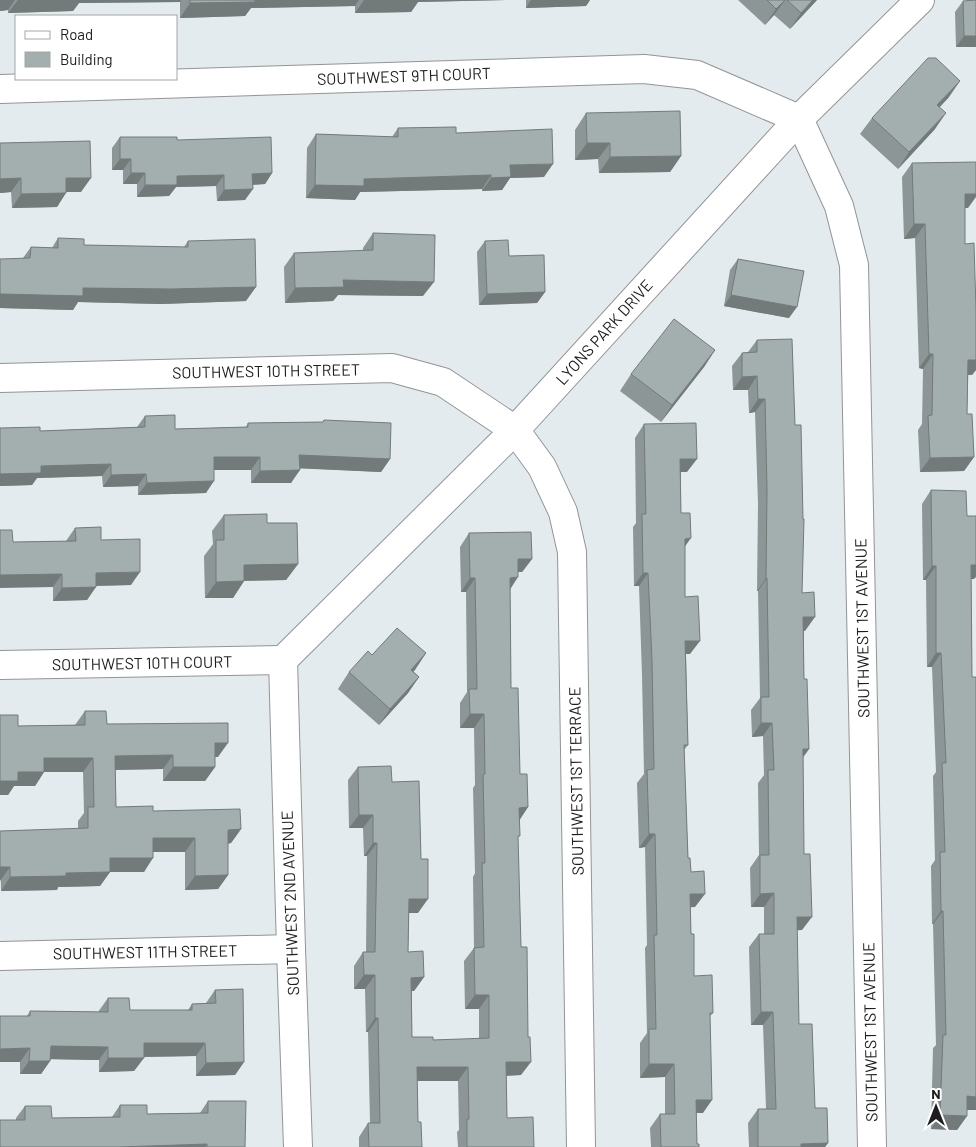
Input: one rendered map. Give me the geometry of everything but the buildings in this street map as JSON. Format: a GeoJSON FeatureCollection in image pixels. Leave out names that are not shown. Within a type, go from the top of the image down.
{"type":"FeatureCollection","features":[{"type":"Feature","properties":{"kind":"street","name":"LYONS PARK DRIVE"},"geometry":{"type":"LineString","coordinates":[[284,660],[514,430],[799,119],[920,0]]}},
{"type":"Feature","properties":{"kind":"street","name":"SOUTHWEST 9TH COURT"},"geometry":{"type":"LineString","coordinates":[[0,89],[644,69],[697,75],[799,119]]}},
{"type":"Feature","properties":{"kind":"street","name":"SOUTHWEST 1ST AVENUE"},"geometry":{"type":"LineString","coordinates":[[799,119],[839,206],[854,264],[872,1147]]}},
{"type":"Feature","properties":{"kind":"street","name":"SOUTHWEST 10TH STREET"},"geometry":{"type":"LineString","coordinates":[[0,378],[392,368],[443,382],[514,430]]}},
{"type":"Feature","properties":{"kind":"street","name":"SOUTHWEST 1ST TERRACE"},"geometry":{"type":"LineString","coordinates":[[514,430],[542,467],[562,512],[572,552],[581,1147]]}},
{"type":"Feature","properties":{"kind":"street","name":"SOUTHWEST 10TH COURT"},"geometry":{"type":"LineString","coordinates":[[0,665],[284,660]]}},
{"type":"Feature","properties":{"kind":"street","name":"SOUTHWEST 2ND AVENUE"},"geometry":{"type":"LineString","coordinates":[[284,660],[298,1147]]}},
{"type":"Feature","properties":{"kind":"street","name":"SOUTHWEST 11TH STREET"},"geometry":{"type":"LineString","coordinates":[[0,956],[291,949]]}}]}
